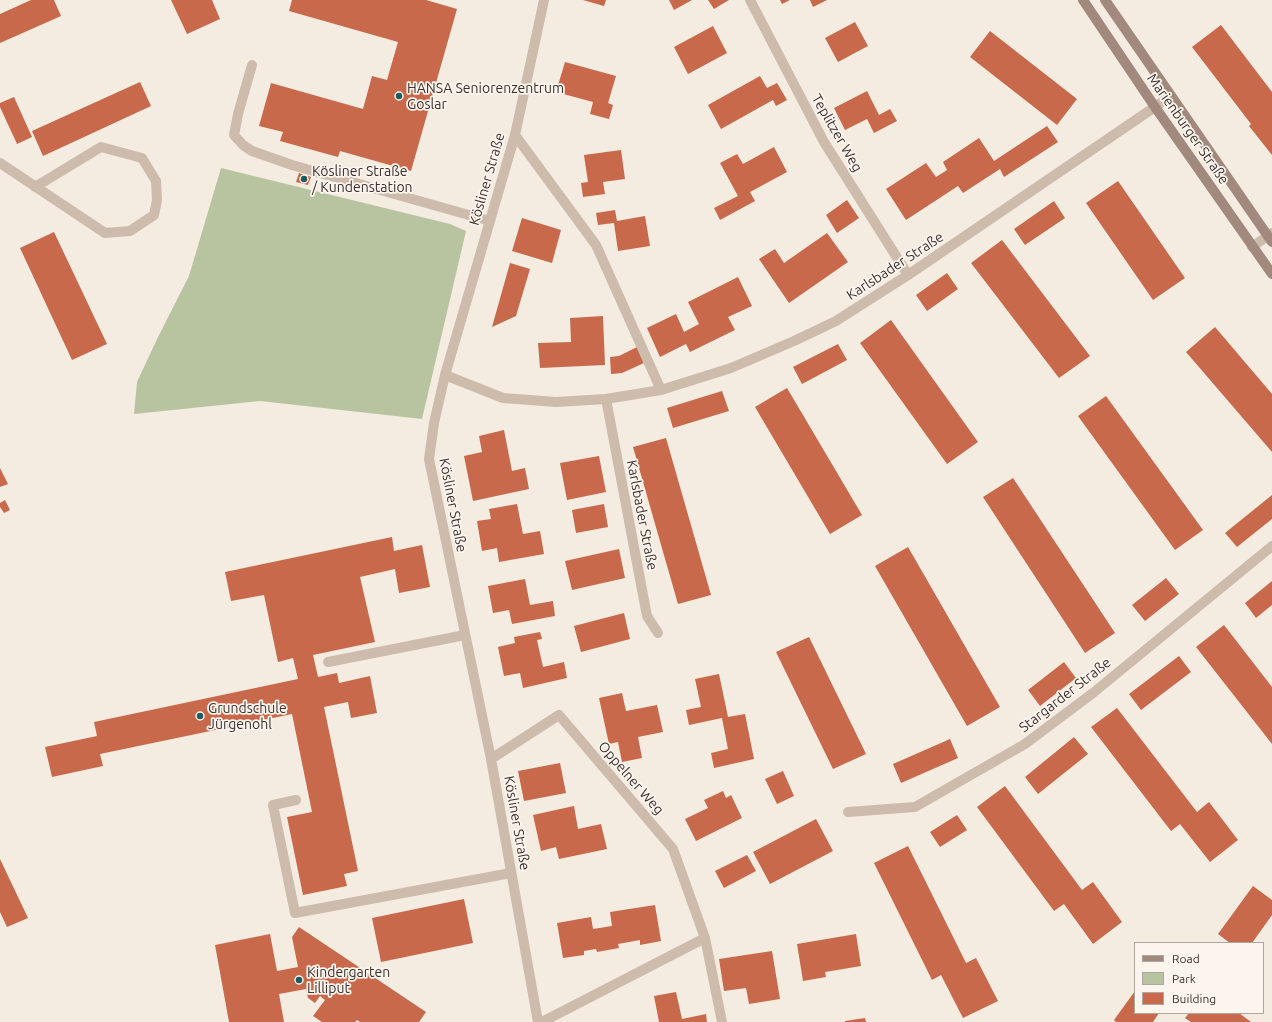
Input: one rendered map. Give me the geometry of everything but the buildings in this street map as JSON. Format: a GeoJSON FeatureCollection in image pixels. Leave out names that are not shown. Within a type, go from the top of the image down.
{"type":"FeatureCollection","features":[{"type":"Feature","properties":{"kind":"street","name":"Kösliner Straße"},"geometry":{"type":"LineString","coordinates":[[538,1022],[491,759],[429,459],[434,422],[445,375],[515,135],[544,0]]}},
{"type":"Feature","properties":{"kind":"street","name":"Teplitzer Weg"},"geometry":{"type":"LineString","coordinates":[[750,0],[824,142],[908,275]]}},
{"type":"Feature","properties":{"kind":"street","name":"Marienburger Straße"},"geometry":{"type":"LineString","coordinates":[[1084,0],[1155,107],[1272,274]]}},
{"type":"Feature","properties":{"kind":"street","name":"Marienburger Straße"},"geometry":{"type":"LineString","coordinates":[[1104,0],[1271,237]]}},
{"type":"Feature","properties":{"kind":"street"},"geometry":{"type":"LineString","coordinates":[[252,65],[238,114],[234,135],[243,145],[252,151],[292,165],[490,221]]}},
{"type":"Feature","properties":{"kind":"street","name":"Karlsbader Straße"},"geometry":{"type":"LineString","coordinates":[[445,375],[503,398],[556,402],[606,399],[661,390],[731,368],[836,321],[908,275],[1171,96]]}},
{"type":"Feature","properties":{"kind":"street"},"geometry":{"type":"LineString","coordinates":[[515,135],[596,244],[661,390]]}},
{"type":"Feature","properties":{"kind":"street"},"geometry":{"type":"LineString","coordinates":[[0,163],[35,187],[105,234],[130,231],[154,215],[158,200],[156,181],[142,158],[101,147],[35,187]]}},
{"type":"Feature","properties":{"kind":"street"},"geometry":{"type":"LineString","coordinates":[[1252,247],[1271,237]]}},
{"type":"Feature","properties":{"kind":"street","name":"Karlsbader Straße"},"geometry":{"type":"LineString","coordinates":[[606,399],[647,616],[658,633]]}},
{"type":"Feature","properties":{"kind":"street","name":"Stargarder Straße"},"geometry":{"type":"LineString","coordinates":[[848,812],[914,807],[1025,744],[1093,693],[1272,546]]}},
{"type":"Feature","properties":{"kind":"street"},"geometry":{"type":"LineString","coordinates":[[328,662],[465,635]]}},
{"type":"Feature","properties":{"kind":"street","name":"Oppelner Weg"},"geometry":{"type":"LineString","coordinates":[[491,759],[559,715],[673,849],[705,938],[722,1022]]}},
{"type":"Feature","properties":{"kind":"street"},"geometry":{"type":"LineString","coordinates":[[296,800],[273,805],[295,913],[511,873]]}},
{"type":"Feature","properties":{"kind":"street"},"geometry":{"type":"LineString","coordinates":[[542,1022],[705,938]]}},
{"type":"Feature","properties":{"kind":"green space"},"geometry":{"type":"Polygon","coordinates":[[[221,168],[450,224],[466,231],[422,419],[260,401],[134,414],[137,382],[189,276],[221,168]]]}},
{"type":"Feature","properties":{"kind":"place","name":"HANSA Seniorenzentrum Goslar"},"geometry":{"type":"Point","coordinates":[399,96]}},
{"type":"Feature","properties":{"kind":"place","name":"Kösliner Straße / Kundenstation"},"geometry":{"type":"Point","coordinates":[304,179]}},
{"type":"Feature","properties":{"kind":"place","name":"Grundschule Jürgenohl"},"geometry":{"type":"Point","coordinates":[200,716]}},
{"type":"Feature","properties":{"kind":"place","name":"Kindergarten Lilliput"},"geometry":{"type":"Point","coordinates":[299,980]}}]}
